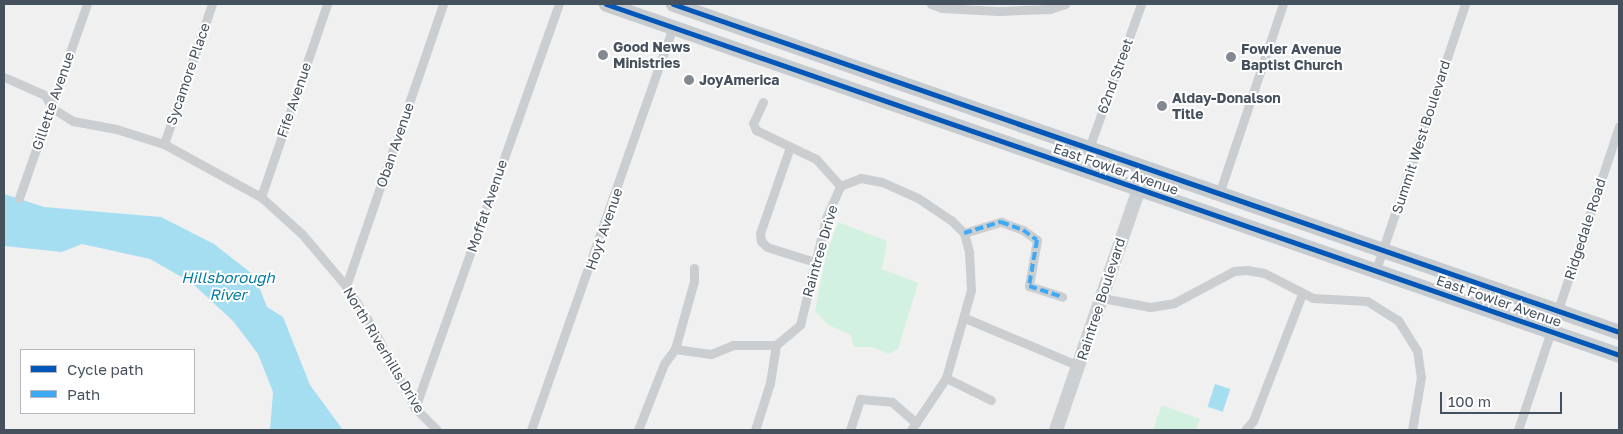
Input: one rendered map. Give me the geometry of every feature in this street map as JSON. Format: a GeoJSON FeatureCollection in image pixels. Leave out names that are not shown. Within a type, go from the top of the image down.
{"type":"FeatureCollection","features":[{"type":"Feature","properties":{"kind":"main road","name":"East Fowler Avenue"},"geometry":{"type":"LineString","coordinates":[[606,4],[915,113],[1619,355]]}},
{"type":"Feature","properties":{"kind":"main road","name":"East Fowler Avenue"},"geometry":{"type":"LineString","coordinates":[[673,4],[1619,332]]}},
{"type":"Feature","properties":{"kind":"main road"},"geometry":{"type":"LineString","coordinates":[[915,113],[1008,133],[1071,155],[1089,148]]}},
{"type":"Feature","properties":{"kind":"street","name":"Gillette Avenue"},"geometry":{"type":"LineString","coordinates":[[19,198],[87,4]]}},
{"type":"Feature","properties":{"kind":"street","name":"Sycamore Place"},"geometry":{"type":"LineString","coordinates":[[164,144],[212,4]]}},
{"type":"Feature","properties":{"kind":"street","name":"Fife Avenue"},"geometry":{"type":"LineString","coordinates":[[261,197],[327,4]]}},
{"type":"Feature","properties":{"kind":"street","name":"Oban Avenue"},"geometry":{"type":"LineString","coordinates":[[346,286],[444,4]]}},
{"type":"Feature","properties":{"kind":"street","name":"Moffat Avenue"},"geometry":{"type":"LineString","coordinates":[[415,408],[558,4]]}},
{"type":"Feature","properties":{"kind":"street"},"geometry":{"type":"LineString","coordinates":[[931,4],[998,11],[1050,9],[1064,4]]}},
{"type":"Feature","properties":{"kind":"street","name":"62nd Street"},"geometry":{"type":"LineString","coordinates":[[1089,148],[1141,4]]}},
{"type":"Feature","properties":{"kind":"street"},"geometry":{"type":"LineString","coordinates":[[1219,194],[1283,4]]}},
{"type":"Feature","properties":{"kind":"street","name":"Summit West Boulevard"},"geometry":{"type":"LineString","coordinates":[[1376,270],[1465,4]]}},
{"type":"Feature","properties":{"kind":"street","name":"Hoyt Avenue"},"geometry":{"type":"LineString","coordinates":[[531,430],[673,27]]}},
{"type":"Feature","properties":{"kind":"street","name":"North Riverhills Drive"},"geometry":{"type":"LineString","coordinates":[[4,77],[45,95],[52,108],[72,121],[116,129],[164,144],[261,197],[302,234],[346,286],[371,325],[415,408],[437,430]]}},
{"type":"Feature","properties":{"kind":"street"},"geometry":{"type":"LineString","coordinates":[[762,102],[753,123],[756,130],[816,159],[840,186],[861,178],[882,182],[918,198],[951,220],[964,233],[969,252],[971,290],[965,318],[946,378],[914,426],[892,402],[860,399],[850,430]]}},
{"type":"Feature","properties":{"kind":"street","name":"Ridgedale Road"},"geometry":{"type":"LineString","coordinates":[[1518,430],[1619,126]]}},
{"type":"Feature","properties":{"kind":"street"},"geometry":{"type":"LineString","coordinates":[[790,147],[760,233],[761,241],[767,247],[815,262]]}},
{"type":"Feature","properties":{"kind":"street","name":"Raintree Boulevard"},"geometry":{"type":"LineString","coordinates":[[1056,430],[1146,168]]}},
{"type":"Feature","properties":{"kind":"street","name":"Raintree Drive"},"geometry":{"type":"LineString","coordinates":[[776,345],[800,325],[826,218],[840,186]]}},
{"type":"Feature","properties":{"kind":"street"},"geometry":{"type":"LineString","coordinates":[[964,233],[1001,222],[1024,230],[1037,240],[1029,286],[1062,297]]}},
{"type":"Feature","properties":{"kind":"street"},"geometry":{"type":"LineString","coordinates":[[638,430],[664,364],[675,349],[694,281],[694,268]]}},
{"type":"Feature","properties":{"kind":"street"},"geometry":{"type":"LineString","coordinates":[[1102,298],[1150,307],[1174,303],[1234,271],[1247,270],[1264,274],[1302,294],[1320,299],[1367,301],[1386,310],[1407,331],[1417,350],[1421,368],[1412,430]]}},
{"type":"Feature","properties":{"kind":"street"},"geometry":{"type":"LineString","coordinates":[[1245,430],[1253,421],[1302,294]]}},
{"type":"Feature","properties":{"kind":"street"},"geometry":{"type":"LineString","coordinates":[[965,318],[1079,366]]}},
{"type":"Feature","properties":{"kind":"street"},"geometry":{"type":"LineString","coordinates":[[675,349],[711,354],[734,345],[776,345],[770,383],[755,430]]}},
{"type":"Feature","properties":{"kind":"street"},"geometry":{"type":"LineString","coordinates":[[946,378],[991,400]]}},
{"type":"Feature","properties":{"kind":"green space"},"geometry":{"type":"Polygon","coordinates":[[[838,222],[887,241],[882,269],[918,283],[898,349],[889,354],[872,347],[854,347],[851,335],[828,325],[815,311],[826,255],[838,222]]]}},
{"type":"Feature","properties":{"kind":"green space"},"geometry":{"type":"Polygon","coordinates":[[[1162,405],[1200,419],[1196,430],[1153,430],[1162,405]]]}},
{"type":"Feature","properties":{"kind":"water","name":"Hillsborough River"},"geometry":{"type":"Polygon","coordinates":[[[4,194],[44,207],[161,217],[214,244],[255,276],[267,307],[283,317],[310,385],[343,430],[270,430],[273,392],[258,354],[233,321],[192,283],[150,259],[82,244],[62,252],[4,246],[4,194]]]}},
{"type":"Feature","properties":{"kind":"water"},"geometry":{"type":"Polygon","coordinates":[[[1215,384],[1230,389],[1223,412],[1208,407],[1215,384]]]}},
{"type":"Feature","properties":{"kind":"marked path"},"geometry":{"type":"LineString","coordinates":[[964,233],[1001,222],[1023,230],[1037,240],[1029,286],[1062,297]]}},
{"type":"Feature","properties":{"kind":"cycle path"},"geometry":{"type":"LineString","coordinates":[[606,4],[1619,355]]}},
{"type":"Feature","properties":{"kind":"cycle path"},"geometry":{"type":"LineString","coordinates":[[673,4],[1619,332]]}},
{"type":"Feature","properties":{"kind":"place","name":"Good News Ministries"},"geometry":{"type":"Point","coordinates":[603,55]}},
{"type":"Feature","properties":{"kind":"place","name":"Fowler Avenue Baptist Church"},"geometry":{"type":"Point","coordinates":[1231,57]}},
{"type":"Feature","properties":{"kind":"place","name":"JoyAmerica"},"geometry":{"type":"Point","coordinates":[689,80]}},
{"type":"Feature","properties":{"kind":"place","name":"Alday-Donalson Title"},"geometry":{"type":"Point","coordinates":[1162,106]}}]}
